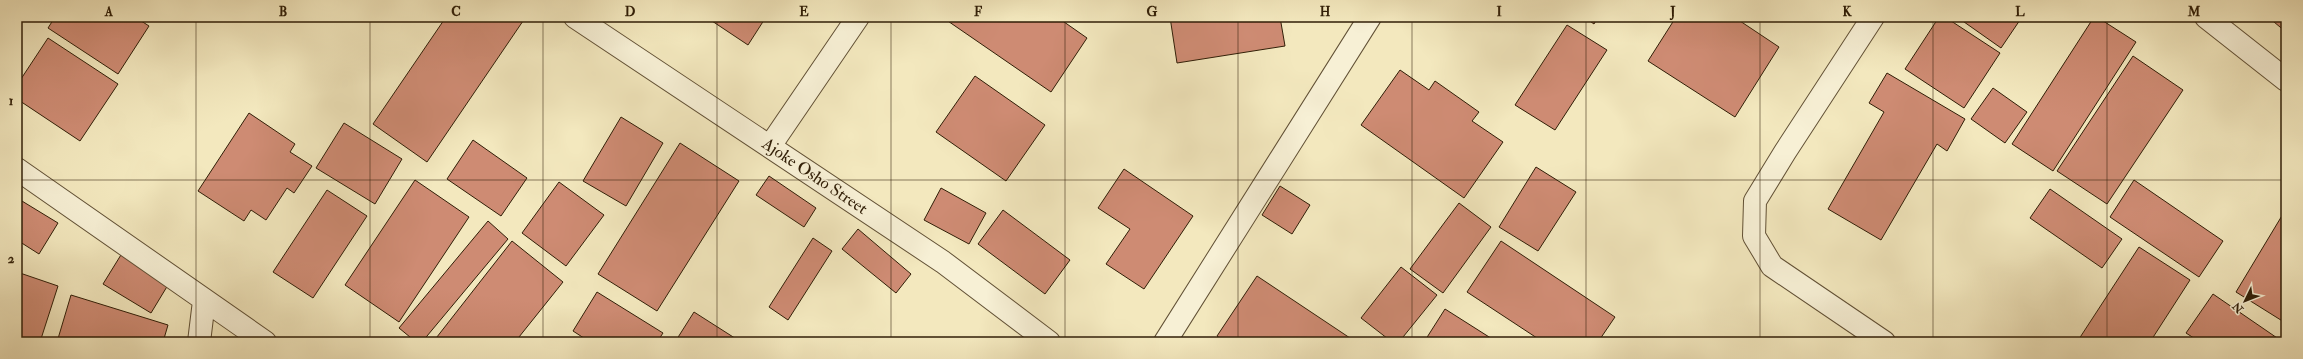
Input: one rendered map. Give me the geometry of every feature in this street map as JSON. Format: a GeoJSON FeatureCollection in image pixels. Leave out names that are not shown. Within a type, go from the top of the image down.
{"type":"FeatureCollection","features":[{"type":"Feature","properties":{"kind":"street","name":"Ajoke Osho Street"},"geometry":{"type":"LineString","coordinates":[[575,17],[943,262],[1049,342]]}},
{"type":"Feature","properties":{"kind":"street"},"geometry":{"type":"LineString","coordinates":[[770,146],[858,17]]}},
{"type":"Feature","properties":{"kind":"street"},"geometry":{"type":"LineString","coordinates":[[1165,342],[1370,17]]}},
{"type":"Feature","properties":{"kind":"street"},"geometry":{"type":"LineString","coordinates":[[1873,17],[1755,201],[1754,236],[1772,266],[1884,342]]}},
{"type":"Feature","properties":{"kind":"street"},"geometry":{"type":"LineString","coordinates":[[2206,17],[2286,80]]}},
{"type":"Feature","properties":{"kind":"street"},"geometry":{"type":"LineString","coordinates":[[17,169],[204,301],[265,342]]}},
{"type":"Feature","properties":{"kind":"street"},"geometry":{"type":"LineString","coordinates":[[199,342],[204,301]]}},
{"type":"Feature","properties":{"kind":"building"},"geometry":{"type":"Polygon","coordinates":[[[55,17],[135,17],[149,26],[118,74],[48,28],[55,17]]]}},
{"type":"Feature","properties":{"kind":"building"},"geometry":{"type":"Polygon","coordinates":[[[446,17],[458,17],[465,21],[468,17],[517,17],[523,21],[427,162],[373,124],[446,17]]]}},
{"type":"Feature","properties":{"kind":"building"},"geometry":{"type":"Polygon","coordinates":[[[706,17],[766,17],[748,45],[706,17]]]}},
{"type":"Feature","properties":{"kind":"building"},"geometry":{"type":"Polygon","coordinates":[[[942,17],[1057,17],[1087,38],[1051,92],[942,17]]]}},
{"type":"Feature","properties":{"kind":"building"},"geometry":{"type":"Polygon","coordinates":[[[1170,17],[1280,17],[1285,46],[1177,63],[1170,17]]]}},
{"type":"Feature","properties":{"kind":"building"},"geometry":{"type":"Polygon","coordinates":[[[1584,17],[1598,17],[1594,24],[1584,17]]]}},
{"type":"Feature","properties":{"kind":"building"},"geometry":{"type":"Polygon","coordinates":[[[1676,17],[1734,17],[1779,47],[1735,117],[1648,61],[1676,17]]]}},
{"type":"Feature","properties":{"kind":"building"},"geometry":{"type":"Polygon","coordinates":[[[1939,17],[1945,17],[2000,53],[1964,108],[1905,69],[1939,17]]]}},
{"type":"Feature","properties":{"kind":"building"},"geometry":{"type":"Polygon","coordinates":[[[1957,17],[2022,17],[2001,48],[1957,17]]]}},
{"type":"Feature","properties":{"kind":"building"},"geometry":{"type":"Polygon","coordinates":[[[2094,17],[2097,17],[2136,42],[2053,171],[2012,144],[2094,17]]]}},
{"type":"Feature","properties":{"kind":"building"},"geometry":{"type":"Polygon","coordinates":[[[2268,17],[2286,17],[2286,32],[2268,17]]]}},
{"type":"Feature","properties":{"kind":"building"},"geometry":{"type":"Polygon","coordinates":[[[1567,25],[1607,50],[1555,130],[1515,105],[1567,25]]]}},
{"type":"Feature","properties":{"kind":"building"},"geometry":{"type":"Polygon","coordinates":[[[48,38],[118,84],[80,141],[17,99],[17,85],[48,38]]]}},
{"type":"Feature","properties":{"kind":"building"},"geometry":{"type":"Polygon","coordinates":[[[2133,56],[2183,90],[2107,204],[2057,171],[2133,56]]]}},
{"type":"Feature","properties":{"kind":"building"},"geometry":{"type":"Polygon","coordinates":[[[1400,70],[1429,90],[1435,81],[1479,112],[1472,121],[1503,142],[1464,198],[1361,125],[1400,70]]]}},
{"type":"Feature","properties":{"kind":"building"},"geometry":{"type":"Polygon","coordinates":[[[1887,73],[1965,119],[1947,151],[1937,144],[1881,240],[1828,209],[1884,112],[1869,103],[1887,73]]]}},
{"type":"Feature","properties":{"kind":"building"},"geometry":{"type":"Polygon","coordinates":[[[975,76],[1045,125],[1006,181],[936,132],[975,76]]]}},
{"type":"Feature","properties":{"kind":"building"},"geometry":{"type":"Polygon","coordinates":[[[1993,88],[2027,112],[2005,143],[1971,119],[1993,88]]]}},
{"type":"Feature","properties":{"kind":"building"},"geometry":{"type":"Polygon","coordinates":[[[249,113],[295,144],[290,152],[312,166],[294,193],[287,188],[266,220],[251,210],[244,221],[198,191],[249,113]]]}},
{"type":"Feature","properties":{"kind":"building"},"geometry":{"type":"Polygon","coordinates":[[[621,117],[663,143],[626,206],[583,181],[621,117]]]}},
{"type":"Feature","properties":{"kind":"building"},"geometry":{"type":"Polygon","coordinates":[[[344,123],[402,159],[375,204],[316,168],[344,123]]]}},
{"type":"Feature","properties":{"kind":"building"},"geometry":{"type":"Polygon","coordinates":[[[473,140],[527,178],[501,216],[447,179],[473,140]]]}},
{"type":"Feature","properties":{"kind":"building"},"geometry":{"type":"Polygon","coordinates":[[[680,143],[739,181],[657,311],[598,274],[680,143]]]}},
{"type":"Feature","properties":{"kind":"building"},"geometry":{"type":"Polygon","coordinates":[[[1536,167],[1576,192],[1538,251],[1499,227],[1536,167]]]}},
{"type":"Feature","properties":{"kind":"building"},"geometry":{"type":"Polygon","coordinates":[[[1124,169],[1193,216],[1144,289],[1106,264],[1130,229],[1098,208],[1124,169]]]}},
{"type":"Feature","properties":{"kind":"building"},"geometry":{"type":"Polygon","coordinates":[[[769,176],[816,208],[804,227],[756,195],[769,176]]]}},
{"type":"Feature","properties":{"kind":"building"},"geometry":{"type":"Polygon","coordinates":[[[415,180],[469,217],[399,322],[345,285],[415,180]]]}},
{"type":"Feature","properties":{"kind":"building"},"geometry":{"type":"Polygon","coordinates":[[[2134,180],[2223,241],[2199,277],[2110,217],[2134,180]]]}},
{"type":"Feature","properties":{"kind":"building"},"geometry":{"type":"Polygon","coordinates":[[[559,182],[604,215],[566,266],[522,233],[559,182]]]}},
{"type":"Feature","properties":{"kind":"building"},"geometry":{"type":"Polygon","coordinates":[[[1280,186],[1310,205],[1292,234],[1262,215],[1280,186]]]}},
{"type":"Feature","properties":{"kind":"building"},"geometry":{"type":"Polygon","coordinates":[[[941,188],[986,213],[969,244],[924,220],[941,188]]]}},
{"type":"Feature","properties":{"kind":"building"},"geometry":{"type":"Polygon","coordinates":[[[2050,189],[2122,239],[2102,268],[2030,218],[2050,189]]]}},
{"type":"Feature","properties":{"kind":"building"},"geometry":{"type":"Polygon","coordinates":[[[327,190],[367,216],[313,298],[273,272],[327,190]]]}},
{"type":"Feature","properties":{"kind":"building"},"geometry":{"type":"Polygon","coordinates":[[[17,198],[58,223],[39,254],[17,240],[17,198]]]}},
{"type":"Feature","properties":{"kind":"building"},"geometry":{"type":"Polygon","coordinates":[[[1459,203],[1491,227],[1443,293],[1410,269],[1459,203]]]}},
{"type":"Feature","properties":{"kind":"building"},"geometry":{"type":"Polygon","coordinates":[[[2286,209],[2286,318],[2284,322],[2236,292],[2286,209]]]}},
{"type":"Feature","properties":{"kind":"building"},"geometry":{"type":"Polygon","coordinates":[[[1003,210],[1070,260],[1045,294],[978,244],[1003,210]]]}},
{"type":"Feature","properties":{"kind":"building"},"geometry":{"type":"Polygon","coordinates":[[[488,221],[508,239],[422,342],[416,342],[399,328],[488,221]]]}},
{"type":"Feature","properties":{"kind":"building"},"geometry":{"type":"Polygon","coordinates":[[[858,229],[911,274],[896,293],[842,249],[858,229]]]}},
{"type":"Feature","properties":{"kind":"building"},"geometry":{"type":"Polygon","coordinates":[[[813,238],[832,251],[788,320],[769,307],[813,238]]]}},
{"type":"Feature","properties":{"kind":"building"},"geometry":{"type":"Polygon","coordinates":[[[512,241],[563,282],[515,342],[433,342],[512,241]]]}},
{"type":"Feature","properties":{"kind":"building"},"geometry":{"type":"Polygon","coordinates":[[[1501,241],[1615,317],[1598,342],[1543,342],[1467,292],[1501,241]]]}},
{"type":"Feature","properties":{"kind":"building"},"geometry":{"type":"Polygon","coordinates":[[[2139,247],[2190,280],[2150,342],[2077,342],[2139,247]]]}},
{"type":"Feature","properties":{"kind":"building"},"geometry":{"type":"Polygon","coordinates":[[[124,250],[171,280],[151,313],[103,284],[124,250]]]}},
{"type":"Feature","properties":{"kind":"building"},"geometry":{"type":"Polygon","coordinates":[[[1401,267],[1437,295],[1399,342],[1392,342],[1361,318],[1401,267]]]}},
{"type":"Feature","properties":{"kind":"building"},"geometry":{"type":"Polygon","coordinates":[[[17,272],[58,286],[40,342],[17,342],[17,272]]]}},
{"type":"Feature","properties":{"kind":"building"},"geometry":{"type":"Polygon","coordinates":[[[1257,276],[1356,342],[1225,342],[1217,336],[1257,276]]]}},
{"type":"Feature","properties":{"kind":"building"},"geometry":{"type":"Polygon","coordinates":[[[597,292],[663,333],[657,342],[590,342],[573,331],[597,292]]]}},
{"type":"Feature","properties":{"kind":"building"},"geometry":{"type":"Polygon","coordinates":[[[2213,294],[2283,342],[2200,342],[2186,333],[2213,294]]]}},
{"type":"Feature","properties":{"kind":"building"},"geometry":{"type":"Polygon","coordinates":[[[71,295],[168,325],[163,342],[57,342],[71,295]]]}},
{"type":"Feature","properties":{"kind":"building"},"geometry":{"type":"Polygon","coordinates":[[[1445,309],[1497,342],[1424,342],[1445,309]]]}},
{"type":"Feature","properties":{"kind":"building"},"geometry":{"type":"Polygon","coordinates":[[[694,312],[741,342],[675,342],[694,312]]]}}]}
